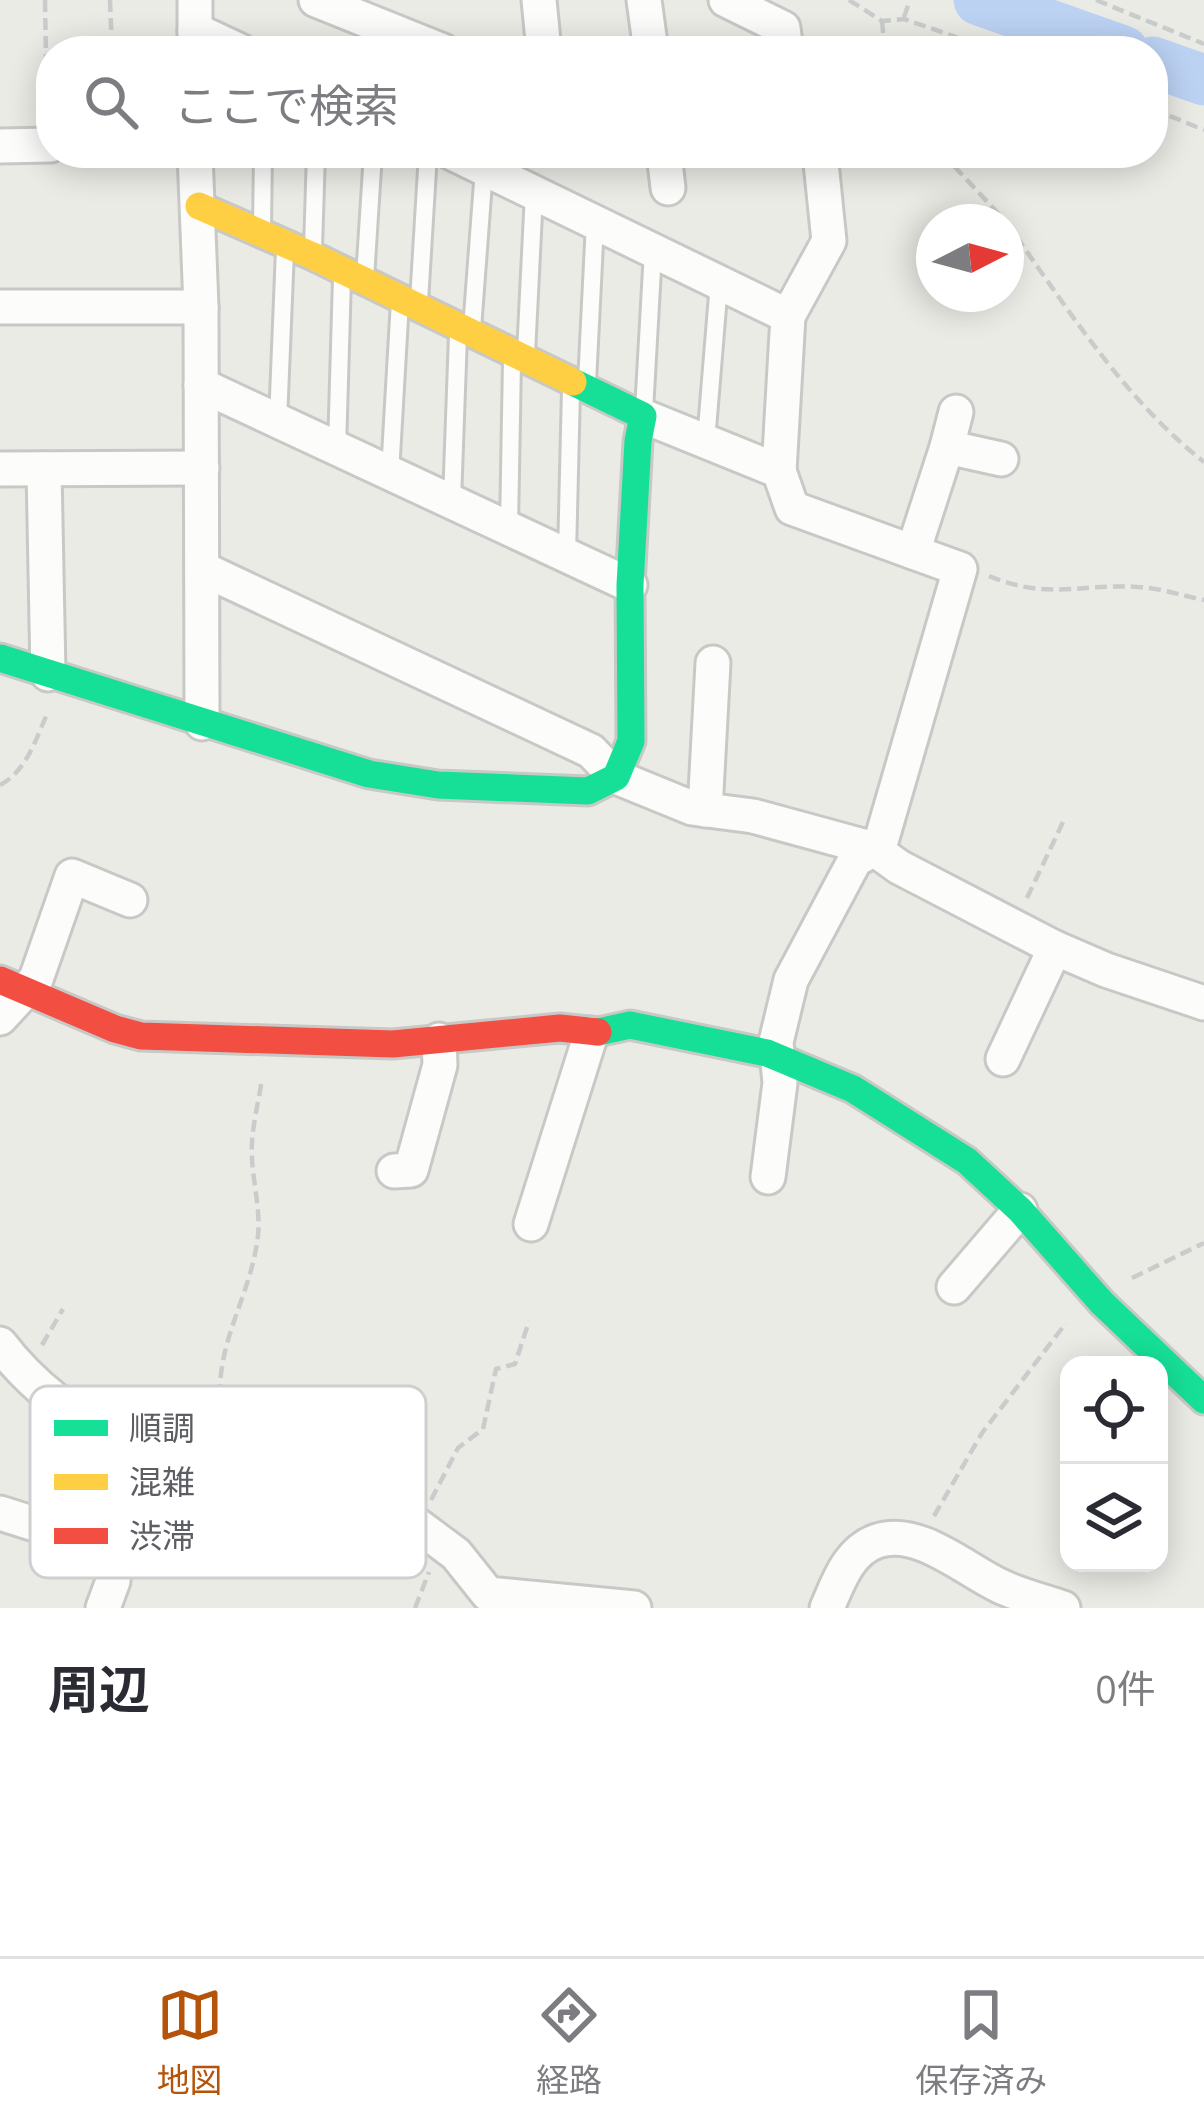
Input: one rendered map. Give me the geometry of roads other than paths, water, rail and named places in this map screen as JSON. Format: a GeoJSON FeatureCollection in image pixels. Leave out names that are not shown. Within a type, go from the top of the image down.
{"type":"FeatureCollection","features":[{"type":"Feature","properties":{"kind":"street"},"geometry":{"type":"LineString","coordinates":[[316,0],[406,36]]}},
{"type":"Feature","properties":{"kind":"street"},"geometry":{"type":"LineString","coordinates":[[539,0],[543,36]]}},
{"type":"Feature","properties":{"kind":"street"},"geometry":{"type":"LineString","coordinates":[[644,0],[649,36]]}},
{"type":"Feature","properties":{"kind":"street"},"geometry":{"type":"LineString","coordinates":[[726,0],[783,28],[784,36]]}},
{"type":"Feature","properties":{"kind":"street"},"geometry":{"type":"LineString","coordinates":[[0,146],[36,145]]}},
{"type":"Feature","properties":{"kind":"street"},"geometry":{"type":"LineString","coordinates":[[196,168],[202,723]]}},
{"type":"Feature","properties":{"kind":"street"},"geometry":{"type":"LineString","coordinates":[[666,168],[668,188]]}},
{"type":"Feature","properties":{"kind":"street"},"geometry":{"type":"LineString","coordinates":[[801,168],[809,235],[803,247]]}},
{"type":"Feature","properties":{"kind":"street"},"geometry":{"type":"LineString","coordinates":[[768,1177],[780,1083],[776,1042],[790,980],[855,860],[882,838],[960,569],[792,508],[779,471],[788,316],[829,241],[822,168]]}},
{"type":"Feature","properties":{"kind":"street"},"geometry":{"type":"LineString","coordinates":[[484,169],[788,316]]}},
{"type":"Feature","properties":{"kind":"street"},"geometry":{"type":"LineString","coordinates":[[199,206],[643,416],[779,471]]}},
{"type":"Feature","properties":{"kind":"street"},"geometry":{"type":"LineString","coordinates":[[0,307],[201,307]]}},
{"type":"Feature","properties":{"kind":"street"},"geometry":{"type":"LineString","coordinates":[[201,385],[630,585]]}},
{"type":"Feature","properties":{"kind":"street"},"geometry":{"type":"LineString","coordinates":[[913,552],[956,412]]}},
{"type":"Feature","properties":{"kind":"street"},"geometry":{"type":"LineString","coordinates":[[0,658],[369,774],[438,785],[588,791],[616,777],[631,741],[630,585],[643,416]]}},
{"type":"Feature","properties":{"kind":"street"},"geometry":{"type":"LineString","coordinates":[[947,447],[1001,460]]}},
{"type":"Feature","properties":{"kind":"street"},"geometry":{"type":"LineString","coordinates":[[0,470],[202,468]]}},
{"type":"Feature","properties":{"kind":"street"},"geometry":{"type":"LineString","coordinates":[[44,470],[55,677]]}},
{"type":"Feature","properties":{"kind":"street"},"geometry":{"type":"LineString","coordinates":[[203,569],[591,751],[616,777],[692,808],[771,820],[874,849],[899,867],[1055,948],[1204,1003]]}},
{"type":"Feature","properties":{"kind":"street"},"geometry":{"type":"LineString","coordinates":[[705,810],[713,663]]}},
{"type":"Feature","properties":{"kind":"street"},"geometry":{"type":"LineString","coordinates":[[13,986],[36,979],[72,876],[130,900]]}},
{"type":"Feature","properties":{"kind":"street"},"geometry":{"type":"LineString","coordinates":[[1003,1059],[1055,948]]}},
{"type":"Feature","properties":{"kind":"street"},"geometry":{"type":"LineString","coordinates":[[0,1018],[13,986]]}},
{"type":"Feature","properties":{"kind":"street"},"geometry":{"type":"LineString","coordinates":[[13,986],[141,1036],[393,1044],[560,1028],[591,1034],[630,1024],[767,1053],[853,1089],[967,1161],[1020,1210],[1102,1303],[1204,1400]]}},
{"type":"Feature","properties":{"kind":"street"},"geometry":{"type":"LineString","coordinates":[[531,1224],[591,1034]]}},
{"type":"Feature","properties":{"kind":"street"},"geometry":{"type":"LineString","coordinates":[[394,1171],[411,1170],[440,1065],[439,1040]]}},
{"type":"Feature","properties":{"kind":"street"},"geometry":{"type":"LineString","coordinates":[[954,1287],[1020,1210]]}},
{"type":"Feature","properties":{"kind":"street"},"geometry":{"type":"LineString","coordinates":[[0,1345],[37,1386]]}},
{"type":"Feature","properties":{"kind":"street"},"geometry":{"type":"LineString","coordinates":[[0,1513],[30,1522]]}},
{"type":"Feature","properties":{"kind":"street"},"geometry":{"type":"LineString","coordinates":[[426,1533],[456,1554],[488,1594],[634,1608]]}},
{"type":"Feature","properties":{"kind":"street"},"geometry":{"type":"LineString","coordinates":[[827,1608],[846,1567],[881,1539],[922,1544],[1002,1587],[1063,1608]]}},
{"type":"Feature","properties":{"kind":"street"},"geometry":{"type":"LineString","coordinates":[[103,1608],[113,1578]]}},
{"type":"Feature","properties":{"kind":"lane"},"geometry":{"type":"LineString","coordinates":[[265,168],[273,238],[278,422]]}},
{"type":"Feature","properties":{"kind":"lane"},"geometry":{"type":"LineString","coordinates":[[313,256],[316,168]]}},
{"type":"Feature","properties":{"kind":"lane"},"geometry":{"type":"LineString","coordinates":[[337,448],[353,278],[371,168]]}},
{"type":"Feature","properties":{"kind":"lane"},"geometry":{"type":"LineString","coordinates":[[391,473],[426,168]]}},
{"type":"Feature","properties":{"kind":"lane"},"geometry":{"type":"LineString","coordinates":[[452,502],[484,169]]}},
{"type":"Feature","properties":{"kind":"lane"},"geometry":{"type":"LineString","coordinates":[[509,528],[534,193]]}},
{"type":"Feature","properties":{"kind":"lane"},"geometry":{"type":"LineString","coordinates":[[567,556],[595,222]]}},
{"type":"Feature","properties":{"kind":"lane"},"geometry":{"type":"LineString","coordinates":[[643,416],[652,250]]}},
{"type":"Feature","properties":{"kind":"lane"},"geometry":{"type":"LineString","coordinates":[[706,441],[719,282]]}},
{"type":"Feature","properties":{"kind":"waterway"},"geometry":{"type":"LineString","coordinates":[[979,0],[1081,36]]}},
{"type":"Feature","properties":{"kind":"waterway"},"geometry":{"type":"LineString","coordinates":[[1168,67],[1204,80]]}}]}
